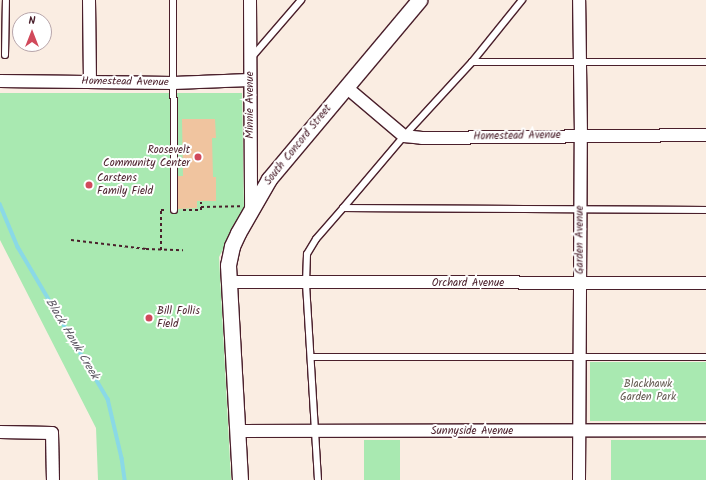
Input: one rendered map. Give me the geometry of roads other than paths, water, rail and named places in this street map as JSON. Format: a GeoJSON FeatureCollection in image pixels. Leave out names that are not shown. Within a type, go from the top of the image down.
{"type":"FeatureCollection","features":[{"type":"Feature","properties":{"kind":"street"},"geometry":{"type":"LineString","coordinates":[[89,0],[90,82]]}},
{"type":"Feature","properties":{"kind":"street","name":"Minnie Avenue"},"geometry":{"type":"LineString","coordinates":[[246,208],[250,80],[250,0]]}},
{"type":"Feature","properties":{"kind":"street","name":"South Concord Street"},"geometry":{"type":"LineString","coordinates":[[240,480],[228,265],[232,246],[246,208],[280,165],[419,0]]}},
{"type":"Feature","properties":{"kind":"street","name":"Garden Avenue"},"geometry":{"type":"LineString","coordinates":[[579,0],[581,61],[579,480]]}},
{"type":"Feature","properties":{"kind":"street","name":"Homestead Avenue"},"geometry":{"type":"LineString","coordinates":[[0,81],[173,83],[250,80]]}},
{"type":"Feature","properties":{"kind":"street"},"geometry":{"type":"LineString","coordinates":[[346,87],[404,136]]}},
{"type":"Feature","properties":{"kind":"street","name":"Homestead Avenue"},"geometry":{"type":"LineString","coordinates":[[404,136],[422,138],[706,136]]}},
{"type":"Feature","properties":{"kind":"street","name":"Orchard Avenue"},"geometry":{"type":"LineString","coordinates":[[229,282],[706,283]]}},
{"type":"Feature","properties":{"kind":"street","name":"Sunnyside Avenue"},"geometry":{"type":"LineString","coordinates":[[237,431],[706,430]]}},
{"type":"Feature","properties":{"kind":"street"},"geometry":{"type":"LineString","coordinates":[[0,432],[52,432],[53,480]]}},
{"type":"Feature","properties":{"kind":"lane"},"geometry":{"type":"LineString","coordinates":[[5,55],[6,0]]}},
{"type":"Feature","properties":{"kind":"lane"},"geometry":{"type":"LineString","coordinates":[[173,0],[174,210]]}},
{"type":"Feature","properties":{"kind":"lane"},"geometry":{"type":"LineString","coordinates":[[250,59],[301,0]]}},
{"type":"Feature","properties":{"kind":"lane"},"geometry":{"type":"LineString","coordinates":[[318,480],[306,282],[307,254],[316,239],[404,136],[472,62],[522,0]]}},
{"type":"Feature","properties":{"kind":"lane"},"geometry":{"type":"LineString","coordinates":[[472,62],[706,62]]}},
{"type":"Feature","properties":{"kind":"lane"},"geometry":{"type":"LineString","coordinates":[[343,208],[706,210]]}},
{"type":"Feature","properties":{"kind":"lane"},"geometry":{"type":"LineString","coordinates":[[311,356],[706,357]]}},
{"type":"Feature","properties":{"kind":"waterway","name":"Black Hawk Creek"},"geometry":{"type":"LineString","coordinates":[[0,204],[18,247],[108,399],[122,458],[125,480]]}},
{"type":"Feature","properties":{"kind":"place","name":"Roosevelt Community Center"},"geometry":{"type":"Point","coordinates":[198,157]}},
{"type":"Feature","properties":{"kind":"place","name":"Carstens Family Field"},"geometry":{"type":"Point","coordinates":[89,185]}},
{"type":"Feature","properties":{"kind":"place","name":"Bill Follis Field"},"geometry":{"type":"Point","coordinates":[149,318]}},
{"type":"Feature","properties":{"kind":"park label","name":"Blackhawk Garden Park"},"geometry":{"type":"Point","coordinates":[648,391]}}]}
